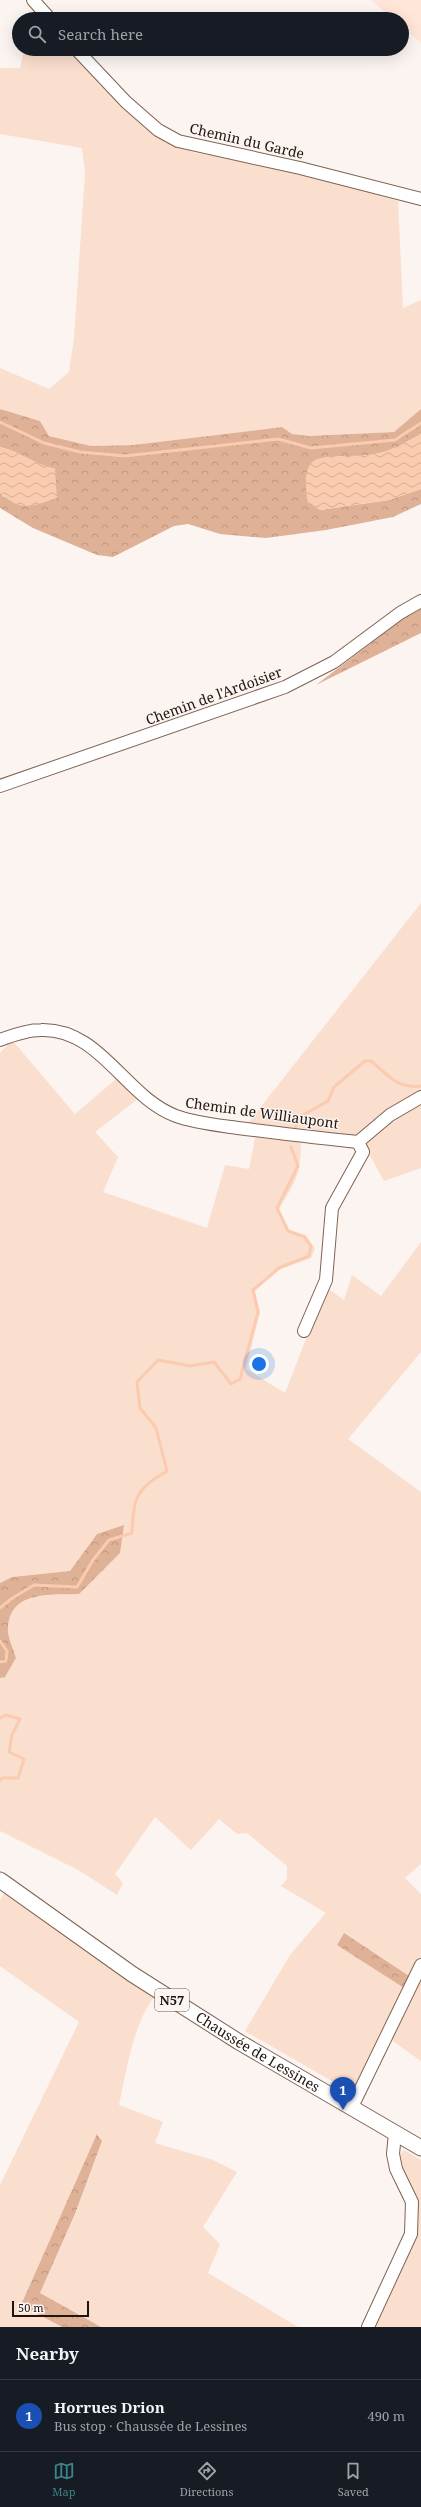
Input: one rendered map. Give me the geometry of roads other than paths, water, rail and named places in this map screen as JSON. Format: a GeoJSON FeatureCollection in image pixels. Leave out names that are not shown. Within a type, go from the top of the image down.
{"type":"FeatureCollection","features":[{"type":"Feature","properties":{"kind":"main road","name":"Chaussée de Lessines"},"geometry":{"type":"LineString","coordinates":[[0,1880],[132,1974],[239,2042],[421,2148]]}},
{"type":"Feature","properties":{"kind":"street"},"geometry":{"type":"LineString","coordinates":[[33,0],[44,12]]}},
{"type":"Feature","properties":{"kind":"street","name":"Chemin du Garde"},"geometry":{"type":"LineString","coordinates":[[83,56],[126,102],[158,130],[178,141],[300,168],[421,200]]}},
{"type":"Feature","properties":{"kind":"street","name":"Chemin de l'Ardoisier"},"geometry":{"type":"LineString","coordinates":[[0,786],[285,687],[334,662],[400,613],[421,601]]}},
{"type":"Feature","properties":{"kind":"street","name":"Chemin de Williaupont"},"geometry":{"type":"LineString","coordinates":[[0,1040],[42,1030],[69,1035],[106,1059],[149,1102],[175,1116],[195,1122],[358,1142]]}},
{"type":"Feature","properties":{"kind":"street"},"geometry":{"type":"LineString","coordinates":[[304,1331],[326,1280],[332,1208],[363,1152],[358,1142],[390,1115],[421,1097]]}},
{"type":"Feature","properties":{"kind":"street"},"geometry":{"type":"LineString","coordinates":[[352,2107],[421,1965]]}},
{"type":"Feature","properties":{"kind":"street"},"geometry":{"type":"LineString","coordinates":[[368,2327],[411,2234],[412,2202],[396,2169],[393,2154],[396,2133]]}},
{"type":"Feature","properties":{"kind":"water"},"geometry":{"type":"Polygon","coordinates":[[[421,434],[421,489],[389,500],[320,510],[308,503],[306,480],[308,468],[315,460],[326,457],[364,456],[377,454],[396,447],[421,434]]]}},
{"type":"Feature","properties":{"kind":"water"},"geometry":{"type":"Polygon","coordinates":[[[0,447],[55,469],[57,498],[27,506],[14,503],[7,499],[0,492],[0,447]]]}},
{"type":"Feature","properties":{"kind":"waterway"},"geometry":{"type":"LineString","coordinates":[[0,422],[44,443],[80,452],[125,456],[278,439],[311,448],[395,440],[421,423]]}},
{"type":"Feature","properties":{"kind":"waterway"},"geometry":{"type":"LineString","coordinates":[[295,1130],[298,1118],[328,1101],[334,1087],[365,1061],[371,1061],[393,1080],[399,1083],[421,1086]]}},
{"type":"Feature","properties":{"kind":"waterway"},"geometry":{"type":"LineString","coordinates":[[0,1608],[11,1599],[34,1585],[77,1587],[93,1560],[109,1540],[132,1533],[134,1511],[138,1496],[142,1489],[167,1471],[156,1428],[140,1408],[137,1382],[158,1360],[190,1366],[214,1362],[231,1384],[240,1379],[258,1312],[253,1290],[279,1268],[309,1256],[311,1246],[304,1237],[288,1231],[277,1208],[298,1166],[291,1147]]}},
{"type":"Feature","properties":{"kind":"waterway"},"geometry":{"type":"LineString","coordinates":[[0,1641],[7,1651],[6,1661],[0,1662]]}},
{"type":"Feature","properties":{"kind":"waterway"},"geometry":{"type":"LineString","coordinates":[[0,1718],[6,1715],[20,1719],[12,1735],[9,1752],[24,1759],[18,1778],[2,1778],[0,1781]]}},
{"type":"Feature","properties":{"kind":"place","name":"Horrues Drion"},"geometry":{"type":"Point","coordinates":[343,2110]}}]}
